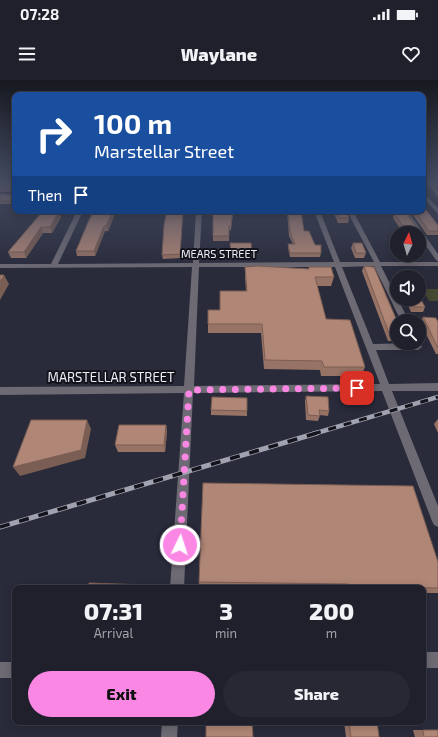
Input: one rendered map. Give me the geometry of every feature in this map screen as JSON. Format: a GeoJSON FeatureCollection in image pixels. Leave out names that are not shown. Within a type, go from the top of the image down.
{"type":"FeatureCollection","features":[{"type":"Feature","properties":{"kind":"street"},"geometry":{"type":"LineString","coordinates":[[53,266],[79,214]]}},
{"type":"Feature","properties":{"kind":"street"},"geometry":{"type":"LineString","coordinates":[[178,585],[198,214]]}},
{"type":"Feature","properties":{"kind":"street"},"geometry":{"type":"LineString","coordinates":[[319,214],[438,521]]}},
{"type":"Feature","properties":{"kind":"street"},"geometry":{"type":"LineString","coordinates":[[352,214],[402,314]]}},
{"type":"Feature","properties":{"kind":"street"},"geometry":{"type":"LineString","coordinates":[[407,214],[438,259]]}},
{"type":"Feature","properties":{"kind":"street","name":"MEARS STREET"},"geometry":{"type":"LineString","coordinates":[[0,266],[438,264]]}},
{"type":"Feature","properties":{"kind":"street"},"geometry":{"type":"LineString","coordinates":[[370,347],[390,347]]}},
{"type":"Feature","properties":{"kind":"street","name":"MARSTELLAR STREET"},"geometry":{"type":"LineString","coordinates":[[0,391],[438,387]]}},
{"type":"Feature","properties":{"kind":"street"},"geometry":{"type":"LineString","coordinates":[[426,660],[438,660]]}},
{"type":"Feature","properties":{"kind":"street"},"geometry":{"type":"LineString","coordinates":[[0,670],[12,670]]}},
{"type":"Feature","properties":{"kind":"street"},"geometry":{"type":"LineString","coordinates":[[170,725],[170,737]]}},
{"type":"Feature","properties":{"kind":"green space"},"geometry":{"type":"Polygon","coordinates":[[[426,289],[438,289],[438,301],[429,301],[426,296],[426,289]]]}},
{"type":"Feature","properties":{"kind":"building"},"geometry":{"type":"Polygon","coordinates":[[[427,211],[438,225],[438,231],[429,231],[417,214],[426,214],[427,211]]]}},
{"type":"Feature","properties":{"kind":"building"},"geometry":{"type":"Polygon","coordinates":[[[40,214],[58,214],[50,227],[41,227],[24,252],[8,252],[40,214]]]}},
{"type":"Feature","properties":{"kind":"building"},"geometry":{"type":"Polygon","coordinates":[[[92,214],[112,214],[106,226],[104,226],[94,251],[76,251],[92,214]]]}},
{"type":"Feature","properties":{"kind":"building"},"geometry":{"type":"Polygon","coordinates":[[[166,214],[183,214],[180,254],[162,255],[166,214]]]}},
{"type":"Feature","properties":{"kind":"building"},"geometry":{"type":"Polygon","coordinates":[[[213,214],[233,214],[231,226],[229,226],[229,236],[213,236],[213,214]]]}},
{"type":"Feature","properties":{"kind":"building"},"geometry":{"type":"Polygon","coordinates":[[[288,214],[301,214],[304,231],[309,231],[315,245],[321,245],[321,253],[290,253],[288,244],[295,244],[290,232],[288,214]]]}},
{"type":"Feature","properties":{"kind":"building"},"geometry":{"type":"Polygon","coordinates":[[[337,214],[347,214],[349,218],[339,218],[337,214]]]}},
{"type":"Feature","properties":{"kind":"building"},"geometry":{"type":"Polygon","coordinates":[[[395,214],[407,214],[416,226],[403,226],[395,214]]]}},
{"type":"Feature","properties":{"kind":"building"},"geometry":{"type":"Polygon","coordinates":[[[230,243],[251,243],[252,252],[231,252],[230,243]]]}},
{"type":"Feature","properties":{"kind":"building"},"geometry":{"type":"Polygon","coordinates":[[[353,243],[362,243],[366,253],[356,253],[353,243]]]}},
{"type":"Feature","properties":{"kind":"building"},"geometry":{"type":"Polygon","coordinates":[[[258,266],[309,269],[309,267],[331,267],[334,277],[315,277],[326,319],[350,320],[365,367],[324,367],[322,361],[265,360],[262,324],[208,324],[208,310],[220,310],[220,291],[247,291],[245,267],[258,266]]]}},
{"type":"Feature","properties":{"kind":"building"},"geometry":{"type":"Polygon","coordinates":[[[364,266],[374,267],[394,314],[390,314],[390,336],[364,266]]]}},
{"type":"Feature","properties":{"kind":"building"},"geometry":{"type":"Polygon","coordinates":[[[0,275],[4,275],[0,282],[0,275]]]}},
{"type":"Feature","properties":{"kind":"building"},"geometry":{"type":"Polygon","coordinates":[[[414,306],[425,307],[414,307],[414,306]]]}},
{"type":"Feature","properties":{"kind":"building"},"geometry":{"type":"Polygon","coordinates":[[[426,317],[436,318],[438,322],[438,348],[426,323],[426,317]]]}},
{"type":"Feature","properties":{"kind":"building"},"geometry":{"type":"Polygon","coordinates":[[[306,396],[328,397],[329,411],[319,410],[320,416],[308,415],[306,396]]]}},
{"type":"Feature","properties":{"kind":"building"},"geometry":{"type":"Polygon","coordinates":[[[212,397],[247,398],[247,411],[211,410],[212,397]]]}},
{"type":"Feature","properties":{"kind":"building"},"geometry":{"type":"Polygon","coordinates":[[[31,420],[87,420],[81,450],[13,467],[31,420]]]}},
{"type":"Feature","properties":{"kind":"building"},"geometry":{"type":"Polygon","coordinates":[[[119,425],[166,425],[164,445],[115,445],[119,425]]]}},
{"type":"Feature","properties":{"kind":"building"},"geometry":{"type":"Polygon","coordinates":[[[203,483],[413,486],[438,562],[438,588],[426,588],[426,585],[199,582],[203,483]]]}},
{"type":"Feature","properties":{"kind":"building"},"geometry":{"type":"Polygon","coordinates":[[[89,583],[147,585],[89,585],[89,583]]]}},
{"type":"Feature","properties":{"kind":"building"},"geometry":{"type":"Polygon","coordinates":[[[206,725],[252,725],[253,737],[206,737],[206,725]]]}},
{"type":"Feature","properties":{"kind":"building"},"geometry":{"type":"Polygon","coordinates":[[[349,725],[377,725],[379,737],[351,737],[349,725]]]}},
{"type":"Feature","properties":{"kind":"building"},"geometry":{"type":"Polygon","coordinates":[[[423,730],[438,730],[438,737],[424,737],[423,730]]]}},
{"type":"Feature","properties":{"kind":"railway"},"geometry":{"type":"LineString","coordinates":[[313,434],[438,397]]}},
{"type":"Feature","properties":{"kind":"railway"},"geometry":{"type":"LineString","coordinates":[[0,527],[317,433]]}},
{"type":"Feature","properties":{"kind":"route"},"geometry":{"type":"LineString","coordinates":[[180,545],[189,390],[357,388]]}}]}
